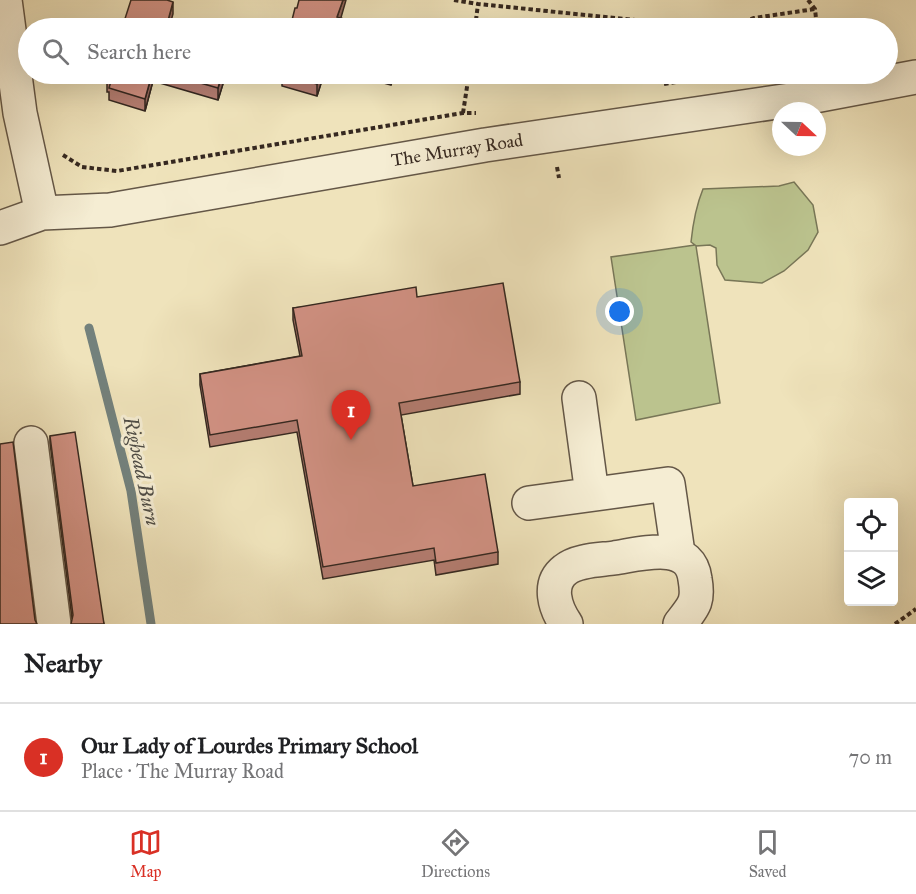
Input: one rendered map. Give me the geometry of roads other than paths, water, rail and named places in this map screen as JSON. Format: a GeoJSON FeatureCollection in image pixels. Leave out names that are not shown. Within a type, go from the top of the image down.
{"type":"FeatureCollection","features":[{"type":"Feature","properties":{"kind":"street"},"geometry":{"type":"LineString","coordinates":[[5,0],[20,113],[42,213]]}},
{"type":"Feature","properties":{"kind":"street","name":"The Murray Road"},"geometry":{"type":"LineString","coordinates":[[898,80],[916,77]]}},
{"type":"Feature","properties":{"kind":"street","name":"The Murray Road"},"geometry":{"type":"LineString","coordinates":[[0,228],[42,213],[110,210],[485,145],[804,98],[879,84]]}},
{"type":"Feature","properties":{"kind":"street"},"geometry":{"type":"LineString","coordinates":[[579,398],[592,494]]}},
{"type":"Feature","properties":{"kind":"street"},"geometry":{"type":"LineString","coordinates":[[31,443],[54,624]]}},
{"type":"Feature","properties":{"kind":"street"},"geometry":{"type":"LineString","coordinates":[[529,503],[668,484],[678,553]]}},
{"type":"Feature","properties":{"kind":"street"},"geometry":{"type":"LineString","coordinates":[[566,624],[555,605],[554,591],[557,578],[565,569],[579,563],[658,552],[678,553],[688,560],[694,569],[697,594],[693,607],[680,624]]}},
{"type":"Feature","properties":{"kind":"waterway","name":"Righead Burn"},"geometry":{"type":"LineString","coordinates":[[89,328],[131,491],[151,624]]}},
{"type":"Feature","properties":{"kind":"place","name":"Our Lady of Lourdes Primary School"},"geometry":{"type":"Point","coordinates":[351,440]}}]}
